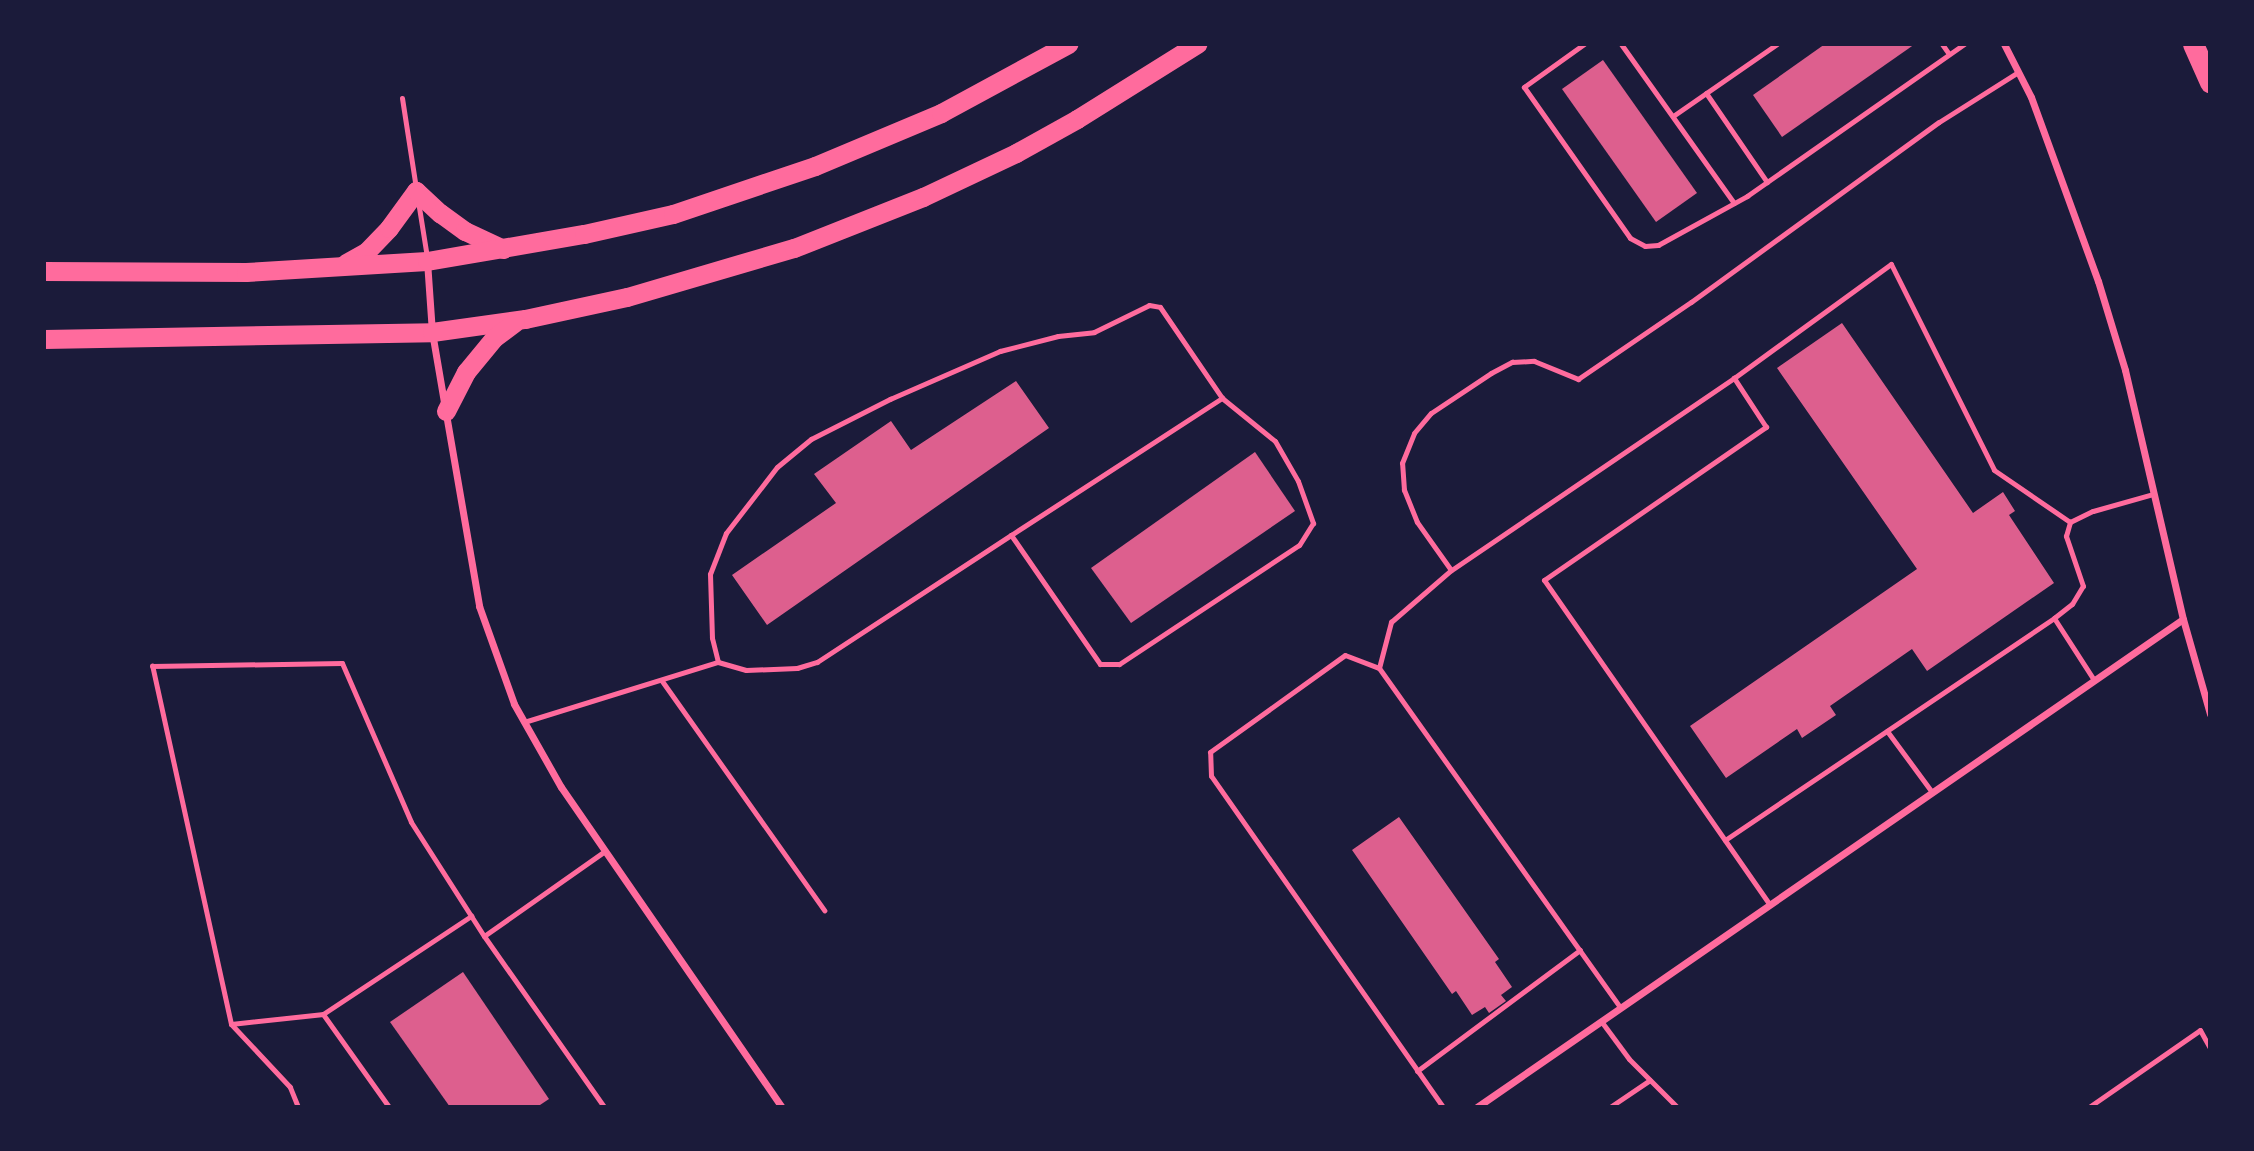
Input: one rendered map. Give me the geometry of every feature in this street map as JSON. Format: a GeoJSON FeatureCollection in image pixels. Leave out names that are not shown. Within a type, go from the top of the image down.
{"type":"FeatureCollection","features":[{"type":"Feature","properties":{"kind":"highway"},"geometry":{"type":"LineString","coordinates":[[44,271],[246,272],[427,261],[503,249],[673,214],[784,178],[920,123],[1068,44]]}},
{"type":"Feature","properties":{"kind":"highway"},"geometry":{"type":"LineString","coordinates":[[44,339],[432,332],[517,320],[627,298],[848,228],[1016,153],[1107,102],[1197,44]]}},
{"type":"Feature","properties":{"kind":"highway"},"geometry":{"type":"LineString","coordinates":[[2193,44],[2210,82]]}},
{"type":"Feature","properties":{"kind":"highway"},"geometry":{"type":"LineString","coordinates":[[340,266],[366,252],[389,228],[416,191],[440,214],[465,231],[503,249]]}},
{"type":"Feature","properties":{"kind":"highway"},"geometry":{"type":"LineString","coordinates":[[446,411],[466,372],[494,338],[517,320]]}},
{"type":"Feature","properties":{"kind":"street"},"geometry":{"type":"LineString","coordinates":[[2004,44],[2031,97],[2106,307],[2125,370],[2183,619],[2210,714]]}},
{"type":"Feature","properties":{"kind":"street"},"geometry":{"type":"LineString","coordinates":[[427,261],[432,332],[479,606],[492,648],[524,722],[561,788],[782,1107]]}},
{"type":"Feature","properties":{"kind":"street"},"geometry":{"type":"LineString","coordinates":[[1477,1107],[2183,619]]}},
{"type":"Feature","properties":{"kind":"lane"},"geometry":{"type":"LineString","coordinates":[[1584,44],[1524,87],[1630,239],[1645,246],[1658,245],[1734,203],[1964,44]]}},
{"type":"Feature","properties":{"kind":"lane"},"geometry":{"type":"LineString","coordinates":[[1621,44],[1734,203]]}},
{"type":"Feature","properties":{"kind":"lane"},"geometry":{"type":"LineString","coordinates":[[1673,116],[1777,44]]}},
{"type":"Feature","properties":{"kind":"lane"},"geometry":{"type":"LineString","coordinates":[[1942,44],[1949,54]]}},
{"type":"Feature","properties":{"kind":"lane"},"geometry":{"type":"LineString","coordinates":[[1451,570],[1417,522],[1404,490],[1402,463],[1414,433],[1431,413],[1512,362],[1534,361],[1578,379],[1691,302],[1939,122],[2018,72]]}},
{"type":"Feature","properties":{"kind":"lane"},"geometry":{"type":"LineString","coordinates":[[1706,93],[1767,181]]}},
{"type":"Feature","properties":{"kind":"lane"},"geometry":{"type":"LineString","coordinates":[[402,99],[427,261]]}},
{"type":"Feature","properties":{"kind":"lane"},"geometry":{"type":"LineString","coordinates":[[1379,668],[1391,622],[1451,570],[1734,378],[1891,264],[1994,470],[2070,522]]}},
{"type":"Feature","properties":{"kind":"lane"},"geometry":{"type":"LineString","coordinates":[[718,662],[712,638],[710,574],[726,533],[778,467],[811,439],[890,399],[1000,351],[1028,342],[1094,332],[1149,305],[1160,307],[1222,398],[1275,441],[1298,481],[1313,523],[1300,545],[1119,664],[1100,664],[1011,535]]}},
{"type":"Feature","properties":{"kind":"lane"},"geometry":{"type":"LineString","coordinates":[[1734,378],[1766,427],[1544,580],[1770,905]]}},
{"type":"Feature","properties":{"kind":"lane"},"geometry":{"type":"LineString","coordinates":[[524,722],[718,662],[746,670],[768,670],[797,668],[817,662],[1222,398]]}},
{"type":"Feature","properties":{"kind":"lane"},"geometry":{"type":"LineString","coordinates":[[1725,840],[2072,604],[2083,586],[2066,536],[2070,522],[2093,511],[2153,494]]}},
{"type":"Feature","properties":{"kind":"lane"},"geometry":{"type":"LineString","coordinates":[[2054,618],[2094,681]]}},
{"type":"Feature","properties":{"kind":"lane"},"geometry":{"type":"LineString","coordinates":[[1443,1107],[1210,776],[1210,752],[1345,655],[1379,668],[1621,1008]]}},
{"type":"Feature","properties":{"kind":"lane"},"geometry":{"type":"LineString","coordinates":[[298,1107],[290,1087],[231,1024],[152,666],[342,663],[411,822],[484,936],[604,1107]]}},
{"type":"Feature","properties":{"kind":"lane"},"geometry":{"type":"LineString","coordinates":[[662,681],[824,910]]}},
{"type":"Feature","properties":{"kind":"lane"},"geometry":{"type":"LineString","coordinates":[[1887,731],[1932,792]]}},
{"type":"Feature","properties":{"kind":"lane"},"geometry":{"type":"LineString","coordinates":[[484,936],[605,851]]}},
{"type":"Feature","properties":{"kind":"lane"},"geometry":{"type":"LineString","coordinates":[[231,1024],[323,1014],[471,916]]}},
{"type":"Feature","properties":{"kind":"lane"},"geometry":{"type":"LineString","coordinates":[[1417,1071],[1580,950]]}},
{"type":"Feature","properties":{"kind":"lane"},"geometry":{"type":"LineString","coordinates":[[323,1014],[389,1107]]}},
{"type":"Feature","properties":{"kind":"lane"},"geometry":{"type":"LineString","coordinates":[[1601,1021],[1629,1059],[1678,1107]]}},
{"type":"Feature","properties":{"kind":"lane"},"geometry":{"type":"LineString","coordinates":[[2089,1107],[2200,1030],[2210,1048]]}},
{"type":"Feature","properties":{"kind":"lane"},"geometry":{"type":"LineString","coordinates":[[1610,1107],[1650,1080]]}},
{"type":"Feature","properties":{"kind":"building"},"geometry":{"type":"Polygon","coordinates":[[[1825,44],[1915,44],[1782,137],[1753,95],[1825,44]]]}},
{"type":"Feature","properties":{"kind":"building"},"geometry":{"type":"Polygon","coordinates":[[[1603,60],[1697,193],[1656,222],[1562,89],[1603,60]]]}},
{"type":"Feature","properties":{"kind":"building"},"geometry":{"type":"Polygon","coordinates":[[[1842,323],[1973,513],[2003,492],[2015,511],[2009,515],[2054,583],[1927,671],[1912,649],[1830,706],[1836,715],[1802,738],[1797,729],[1726,778],[1690,726],[1917,569],[1777,368],[1842,323]]]}},
{"type":"Feature","properties":{"kind":"building"},"geometry":{"type":"Polygon","coordinates":[[[1016,381],[1049,428],[767,625],[732,575],[836,503],[814,474],[891,421],[911,450],[1016,381]]]}},
{"type":"Feature","properties":{"kind":"building"},"geometry":{"type":"Polygon","coordinates":[[[1255,452],[1295,511],[1131,623],[1091,568],[1255,452]]]}},
{"type":"Feature","properties":{"kind":"building"},"geometry":{"type":"Polygon","coordinates":[[[1399,817],[1499,959],[1495,962],[1512,987],[1501,995],[1506,1001],[1489,1013],[1485,1007],[1472,1015],[1456,991],[1452,994],[1352,850],[1399,817]]]}},
{"type":"Feature","properties":{"kind":"building"},"geometry":{"type":"Polygon","coordinates":[[[463,972],[549,1099],[537,1107],[450,1107],[390,1022],[463,972]]]}}]}
